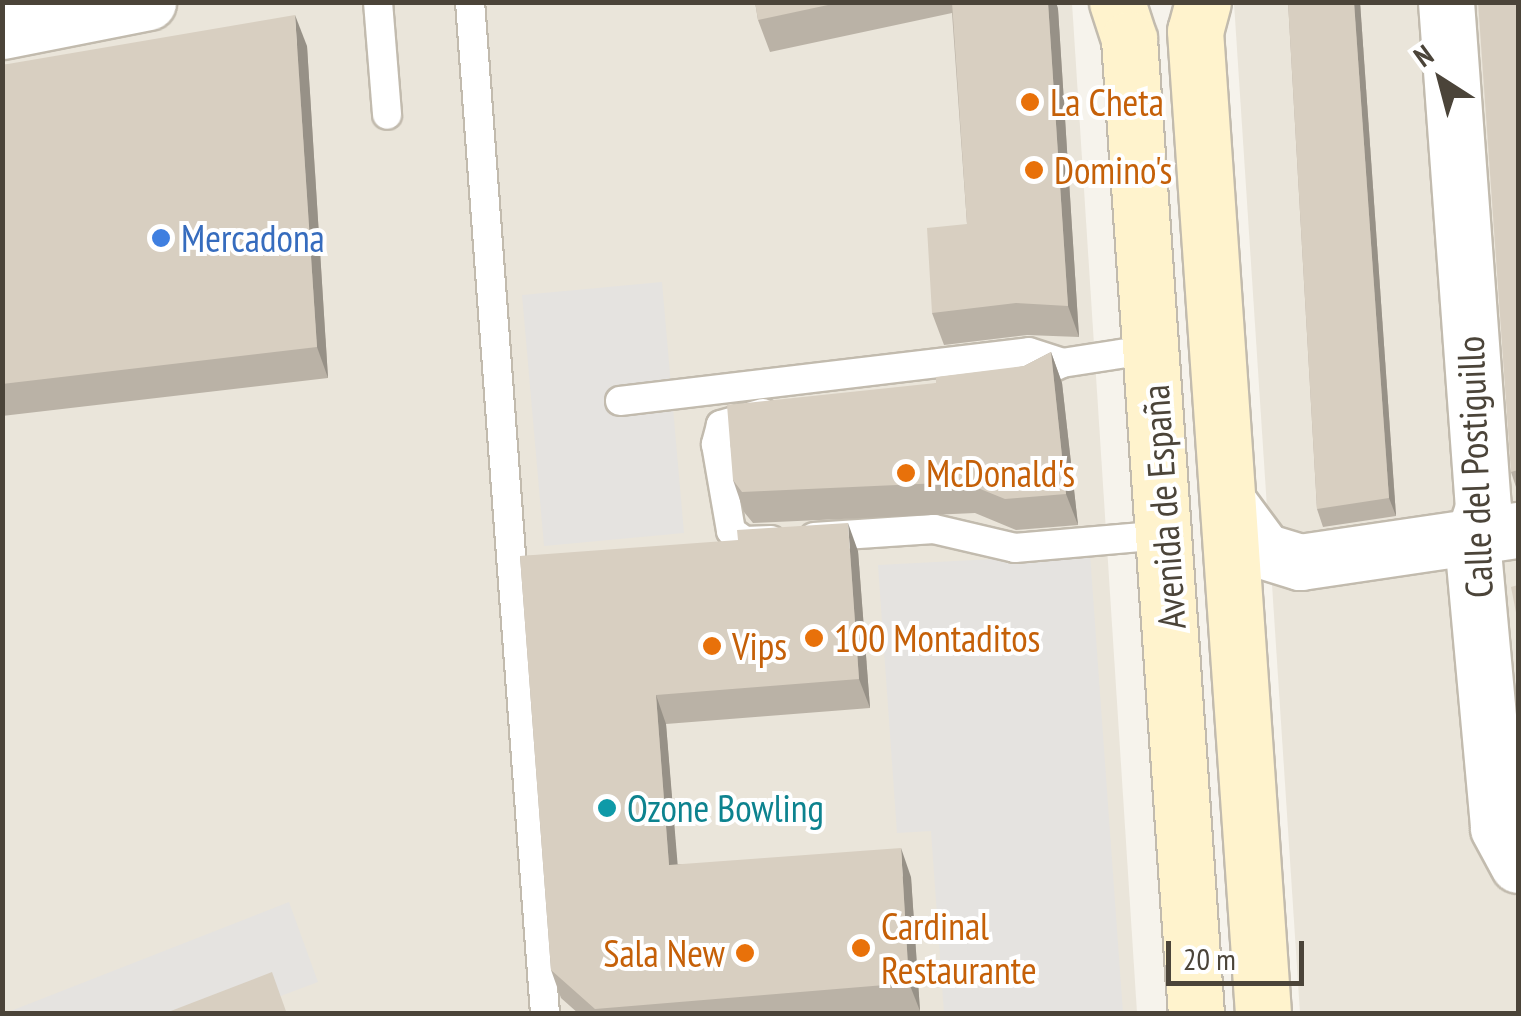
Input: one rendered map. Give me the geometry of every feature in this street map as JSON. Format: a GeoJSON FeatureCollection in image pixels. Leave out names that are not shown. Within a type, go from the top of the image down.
{"type":"FeatureCollection","features":[{"type":"Feature","properties":{"kind":"street"},"geometry":{"type":"LineString","coordinates":[[2,31],[148,2]]}},
{"type":"Feature","properties":{"kind":"street","name":"Avenida de España"},"geometry":{"type":"LineString","coordinates":[[1117,2],[1129,39],[1196,1014]]}},
{"type":"Feature","properties":{"kind":"street","name":"Avenida de España"},"geometry":{"type":"LineString","coordinates":[[1203,2],[1195,31],[1264,1014]]}},
{"type":"Feature","properties":{"kind":"street","name":"Calle del Postiguillo"},"geometry":{"type":"LineString","coordinates":[[1446,2],[1483,508],[1495,535],[1498,828],[1518,866]]}},
{"type":"Feature","properties":{"kind":"street"},"geometry":{"type":"LineString","coordinates":[[1230,505],[1264,551],[1300,562],[1495,535]]}},
{"type":"Feature","properties":{"kind":"lane"},"geometry":{"type":"LineString","coordinates":[[378,2],[387,116]]}},
{"type":"Feature","properties":{"kind":"lane"},"geometry":{"type":"LineString","coordinates":[[470,2],[545,1014]]}},
{"type":"Feature","properties":{"kind":"lane"},"geometry":{"type":"LineString","coordinates":[[1152,349],[1062,363],[1032,380],[741,416],[721,424],[716,444],[732,532],[745,541],[934,529],[1015,548],[1165,534]]}},
{"type":"Feature","properties":{"kind":"lane"},"geometry":{"type":"LineString","coordinates":[[620,401],[1029,352],[1062,363]]}},
{"type":"Feature","properties":{"kind":"shaded area"},"geometry":{"type":"Polygon","coordinates":[[[2,3],[1072,3],[1137,1013],[3,1013],[2,3]]]}},
{"type":"Feature","properties":{"kind":"shaded area"},"geometry":{"type":"Polygon","coordinates":[[[1234,3],[1518,3],[1518,1013],[1300,1013],[1234,3]]]}},
{"type":"Feature","properties":{"kind":"shaded area"},"geometry":{"type":"Polygon","coordinates":[[[662,282],[684,533],[544,546],[522,295],[662,282]]]}},
{"type":"Feature","properties":{"kind":"shaded area"},"geometry":{"type":"Polygon","coordinates":[[[1090,554],[1123,1013],[944,1013],[931,831],[897,833],[878,565],[1090,554]]]}},
{"type":"Feature","properties":{"kind":"shaded area"},"geometry":{"type":"Polygon","coordinates":[[[289,902],[318,982],[235,1013],[3,1014],[289,902]]]}},
{"type":"Feature","properties":{"kind":"building"},"geometry":{"type":"Polygon","coordinates":[[[755,2],[842,2],[758,20],[755,2]]]}},
{"type":"Feature","properties":{"kind":"building"},"geometry":{"type":"Polygon","coordinates":[[[952,2],[1048,2],[1068,306],[1016,303],[932,313],[927,228],[967,224],[952,2]]]}},
{"type":"Feature","properties":{"kind":"building"},"geometry":{"type":"Polygon","coordinates":[[[1288,2],[1354,2],[1389,498],[1317,509],[1288,2]]]}},
{"type":"Feature","properties":{"kind":"building"},"geometry":{"type":"Polygon","coordinates":[[[1478,2],[1518,2],[1518,470],[1511,472],[1478,2]]]}},
{"type":"Feature","properties":{"kind":"building","name":"Mercadona"},"geometry":{"type":"Polygon","coordinates":[[[295,15],[317,347],[2,384],[2,65],[295,15]]]}},
{"type":"Feature","properties":{"kind":"building","name":"McDonald's"},"geometry":{"type":"Polygon","coordinates":[[[1051,352],[1066,494],[1005,499],[963,482],[742,492],[733,480],[727,405],[936,383],[936,377],[1024,366],[1051,352]]]}},
{"type":"Feature","properties":{"kind":"building"},"geometry":{"type":"Polygon","coordinates":[[[848,523],[859,679],[656,695],[669,865],[901,848],[909,983],[595,1009],[551,970],[520,556],[738,540],[737,530],[848,523]]]}},
{"type":"Feature","properties":{"kind":"building"},"geometry":{"type":"Polygon","coordinates":[[[1518,585],[1518,623],[1511,587],[1518,585]]]}},
{"type":"Feature","properties":{"kind":"building"},"geometry":{"type":"Polygon","coordinates":[[[272,972],[287,1014],[163,1014],[272,972]]]}},
{"type":"Feature","properties":{"kind":"place","name":"La Cheta"},"geometry":{"type":"Point","coordinates":[1030,102]}},
{"type":"Feature","properties":{"kind":"place","name":"Domino's"},"geometry":{"type":"Point","coordinates":[1034,170]}},
{"type":"Feature","properties":{"kind":"place","name":"Mercadona"},"geometry":{"type":"Point","coordinates":[161,238]}},
{"type":"Feature","properties":{"kind":"place","name":"McDonald's"},"geometry":{"type":"Point","coordinates":[906,473]}},
{"type":"Feature","properties":{"kind":"place","name":"100 Montaditos"},"geometry":{"type":"Point","coordinates":[814,638]}},
{"type":"Feature","properties":{"kind":"place","name":"Vips"},"geometry":{"type":"Point","coordinates":[712,646]}},
{"type":"Feature","properties":{"kind":"place","name":"Ozone Bowling"},"geometry":{"type":"Point","coordinates":[607,808]}},
{"type":"Feature","properties":{"kind":"place","name":"Cardinal Restaurante"},"geometry":{"type":"Point","coordinates":[861,948]}},
{"type":"Feature","properties":{"kind":"place","name":"Sala New"},"geometry":{"type":"Point","coordinates":[745,953]}}]}
